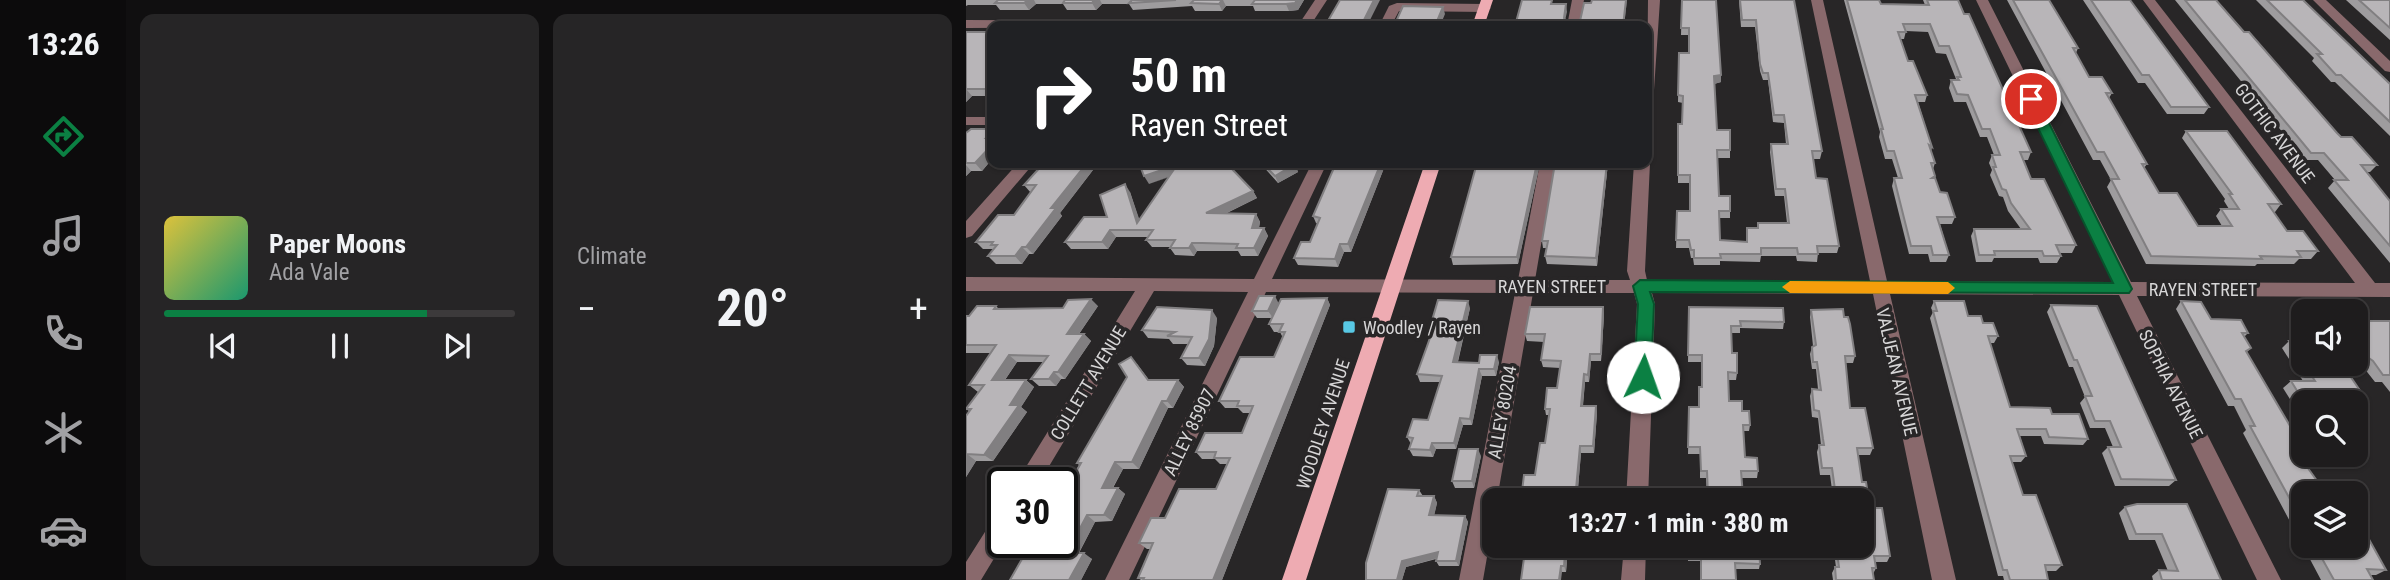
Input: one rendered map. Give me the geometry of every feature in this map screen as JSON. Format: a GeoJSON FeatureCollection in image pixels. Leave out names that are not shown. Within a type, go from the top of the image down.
{"type":"FeatureCollection","features":[{"type":"Feature","properties":{"kind":"main road"},"geometry":{"type":"LineString","coordinates":[[1480,21],[1486,4]]}},
{"type":"Feature","properties":{"kind":"main road","name":"WOODLEY AVENUE"},"geometry":{"type":"LineString","coordinates":[[1294,580],[1431,168]]}},
{"type":"Feature","properties":{"kind":"street"},"geometry":{"type":"LineString","coordinates":[[1307,21],[1321,0]]}},
{"type":"Feature","properties":{"kind":"street"},"geometry":{"type":"LineString","coordinates":[[1574,21],[1578,0]]}},
{"type":"Feature","properties":{"kind":"street"},"geometry":{"type":"LineString","coordinates":[[1652,26],[1654,0]]}},
{"type":"Feature","properties":{"kind":"street","name":"VALJEAN AVENUE"},"geometry":{"type":"LineString","coordinates":[[1817,0],[1944,580]]}},
{"type":"Feature","properties":{"kind":"street","name":"SOPHIA AVENUE"},"geometry":{"type":"LineString","coordinates":[[1982,0],[2269,580]]}},
{"type":"Feature","properties":{"kind":"street","name":"GOTHIC AVENUE"},"geometry":{"type":"LineString","coordinates":[[2149,0],[2370,290]]}},
{"type":"Feature","properties":{"kind":"street"},"geometry":{"type":"LineString","coordinates":[[2319,0],[2390,68]]}},
{"type":"Feature","properties":{"kind":"street"},"geometry":{"type":"LineString","coordinates":[[1387,21],[1393,9],[1397,7],[1486,4]]}},
{"type":"Feature","properties":{"kind":"street"},"geometry":{"type":"LineString","coordinates":[[966,24],[987,24]]}},
{"type":"Feature","properties":{"kind":"street"},"geometry":{"type":"LineString","coordinates":[[966,121],[987,121]]}},
{"type":"Feature","properties":{"kind":"street"},"geometry":{"type":"LineString","coordinates":[[966,232],[1022,168]]}},
{"type":"Feature","properties":{"kind":"street","name":"ALLEY 85907"},"geometry":{"type":"LineString","coordinates":[[1117,580],[1318,168]]}},
{"type":"Feature","properties":{"kind":"street","name":"ALLEY 80204"},"geometry":{"type":"LineString","coordinates":[[1471,580],[1547,168]]}},
{"type":"Feature","properties":{"kind":"street"},"geometry":{"type":"LineString","coordinates":[[1638,488],[1646,304],[1636,271],[1643,168]]}},
{"type":"Feature","properties":{"kind":"street","name":"RAYEN STREET"},"geometry":{"type":"LineString","coordinates":[[966,284],[2390,290]]}},
{"type":"Feature","properties":{"kind":"street","name":"COLLETT AVENUE"},"geometry":{"type":"LineString","coordinates":[[1037,467],[1149,284]]}},
{"type":"Feature","properties":{"kind":"street"},"geometry":{"type":"LineString","coordinates":[[968,580],[987,549]]}},
{"type":"Feature","properties":{"kind":"street"},"geometry":{"type":"LineString","coordinates":[[1633,580],[1634,558]]}},
{"type":"Feature","properties":{"kind":"building"},"geometry":{"type":"Polygon","coordinates":[[[998,0],[1028,0],[1024,3],[995,3],[998,0]]]}},
{"type":"Feature","properties":{"kind":"building"},"geometry":{"type":"Polygon","coordinates":[[[1065,0],[1094,0],[1092,3],[1063,3],[1065,0]]]}},
{"type":"Feature","properties":{"kind":"building"},"geometry":{"type":"Polygon","coordinates":[[[1132,0],[1176,0],[1129,3],[1132,0]]]}},
{"type":"Feature","properties":{"kind":"building"},"geometry":{"type":"Polygon","coordinates":[[[1194,0],[1222,0],[1219,4],[1191,3],[1194,0]]]}},
{"type":"Feature","properties":{"kind":"building"},"geometry":{"type":"Polygon","coordinates":[[[1255,0],[1297,0],[1295,3],[1286,4],[1252,4],[1255,0]]]}},
{"type":"Feature","properties":{"kind":"building"},"geometry":{"type":"Polygon","coordinates":[[[1340,0],[1374,0],[1364,21],[1328,21],[1340,0]]]}},
{"type":"Feature","properties":{"kind":"building"},"geometry":{"type":"Polygon","coordinates":[[[1522,0],[1552,0],[1551,4],[1566,4],[1566,21],[1516,21],[1522,0]]]}},
{"type":"Feature","properties":{"kind":"building"},"geometry":{"type":"Polygon","coordinates":[[[1592,0],[1626,0],[1624,21],[1580,21],[1584,3],[1591,3],[1592,0]]]}},
{"type":"Feature","properties":{"kind":"building"},"geometry":{"type":"Polygon","coordinates":[[[1682,0],[1716,0],[1721,75],[1714,76],[1717,130],[1730,130],[1730,150],[1717,150],[1719,196],[1730,196],[1730,211],[1719,211],[1720,240],[1747,242],[1747,228],[1758,228],[1758,223],[1789,223],[1785,189],[1776,189],[1771,144],[1788,144],[1784,115],[1774,115],[1768,73],[1763,73],[1760,64],[1756,20],[1742,20],[1740,0],[1794,0],[1822,151],[1812,151],[1816,178],[1827,179],[1839,246],[1817,246],[1818,254],[1798,254],[1797,248],[1761,248],[1761,254],[1720,254],[1721,258],[1694,258],[1694,250],[1691,250],[1689,240],[1676,240],[1677,211],[1690,211],[1690,175],[1678,175],[1678,124],[1682,124],[1683,96],[1678,95],[1679,53],[1689,53],[1689,28],[1681,28],[1682,0]]]}},
{"type":"Feature","properties":{"kind":"building"},"geometry":{"type":"Polygon","coordinates":[[[1847,0],[1929,5],[1927,0],[1958,0],[1964,14],[1969,14],[2031,152],[2020,152],[2031,179],[2044,179],[2076,245],[2056,245],[2061,256],[2044,256],[2042,251],[1994,251],[1995,255],[1979,255],[1974,229],[2030,229],[2011,203],[2006,190],[2002,189],[1993,167],[1996,167],[1992,155],[2000,155],[1990,129],[1982,129],[1968,95],[1957,94],[1951,80],[1959,80],[1957,77],[1961,77],[1949,46],[1939,46],[1930,24],[1903,24],[1906,32],[1898,32],[1908,61],[1913,61],[1927,95],[1915,95],[1932,147],[1929,145],[1935,163],[1931,163],[1935,176],[1932,178],[1935,178],[1940,192],[1947,193],[1955,217],[1937,217],[1949,255],[1933,255],[1931,246],[1911,246],[1894,178],[1902,178],[1894,151],[1887,151],[1847,0]]]}},
{"type":"Feature","properties":{"kind":"building"},"geometry":{"type":"Polygon","coordinates":[[[2013,0],[2049,0],[2078,48],[2073,48],[2089,77],[2102,77],[2112,93],[2106,93],[2147,164],[2142,164],[2159,193],[2177,193],[2198,226],[2232,226],[2221,209],[2239,209],[2229,194],[2232,194],[2186,131],[2227,131],[2281,204],[2268,204],[2287,231],[2303,231],[2318,251],[2297,251],[2301,257],[2260,256],[2262,259],[2151,256],[2111,179],[2119,179],[2104,152],[2097,152],[2013,0]]]}},
{"type":"Feature","properties":{"kind":"building"},"geometry":{"type":"Polygon","coordinates":[[[2091,0],[2130,0],[2209,107],[2171,107],[2149,75],[2142,75],[2091,0]]]}},
{"type":"Feature","properties":{"kind":"building"},"geometry":{"type":"Polygon","coordinates":[[[2185,0],[2216,0],[2244,32],[2249,32],[2337,133],[2341,137],[2352,137],[2377,165],[2361,165],[2390,201],[2390,246],[2334,180],[2348,180],[2324,153],[2311,153],[2185,0]]]}},
{"type":"Feature","properties":{"kind":"building"},"geometry":{"type":"Polygon","coordinates":[[[2267,0],[2303,0],[2390,84],[2390,122],[2341,75],[2336,75],[2317,54],[2322,54],[2267,0]]]}},
{"type":"Feature","properties":{"kind":"building"},"geometry":{"type":"Polygon","coordinates":[[[2359,0],[2390,0],[2390,28],[2359,0]]]}},
{"type":"Feature","properties":{"kind":"building"},"geometry":{"type":"Polygon","coordinates":[[[1403,6],[1443,7],[1437,21],[1396,21],[1403,6]]]}},
{"type":"Feature","properties":{"kind":"building"},"geometry":{"type":"Polygon","coordinates":[[[966,32],[987,32],[987,89],[966,89],[966,32]]]}},
{"type":"Feature","properties":{"kind":"building"},"geometry":{"type":"Polygon","coordinates":[[[971,129],[987,129],[987,150],[975,163],[966,163],[966,133],[971,129]]]}},
{"type":"Feature","properties":{"kind":"building"},"geometry":{"type":"Polygon","coordinates":[[[1039,168],[1083,168],[1051,208],[1056,208],[1026,247],[1022,247],[1015,256],[988,256],[997,245],[991,245],[993,242],[976,242],[998,215],[1014,215],[1036,185],[1024,185],[1039,168]]]}},
{"type":"Feature","properties":{"kind":"building"},"geometry":{"type":"Polygon","coordinates":[[[1141,168],[1168,168],[1144,176],[1141,168]]]}},
{"type":"Feature","properties":{"kind":"building"},"geometry":{"type":"Polygon","coordinates":[[[1175,168],[1232,169],[1253,191],[1206,213],[1256,214],[1252,228],[1264,228],[1254,248],[1236,248],[1238,244],[1192,243],[1189,248],[1170,248],[1175,240],[1146,240],[1153,230],[1110,230],[1102,242],[1065,242],[1084,217],[1107,217],[1100,195],[1125,184],[1137,223],[1175,168]]]}},
{"type":"Feature","properties":{"kind":"building"},"geometry":{"type":"Polygon","coordinates":[[[1267,168],[1288,168],[1275,176],[1267,168]]]}},
{"type":"Feature","properties":{"kind":"building"},"geometry":{"type":"Polygon","coordinates":[[[1334,168],[1379,168],[1348,244],[1340,244],[1335,259],[1294,258],[1301,242],[1310,242],[1320,218],[1313,216],[1334,168]]]}},
{"type":"Feature","properties":{"kind":"building"},"geometry":{"type":"Polygon","coordinates":[[[1476,168],[1536,168],[1517,257],[1451,257],[1476,168]]]}},
{"type":"Feature","properties":{"kind":"building"},"geometry":{"type":"Polygon","coordinates":[[[1554,168],[1606,168],[1596,258],[1545,256],[1548,241],[1542,241],[1554,168]]]}},
{"type":"Feature","properties":{"kind":"building"},"geometry":{"type":"Polygon","coordinates":[[[1259,296],[1275,296],[1268,311],[1252,311],[1259,296]]]}},
{"type":"Feature","properties":{"kind":"building"},"geometry":{"type":"Polygon","coordinates":[[[1327,298],[1213,580],[1138,578],[1153,543],[1139,543],[1151,518],[1165,518],[1179,489],[1216,489],[1230,458],[1214,458],[1216,452],[1196,452],[1205,433],[1242,433],[1253,406],[1237,406],[1239,401],[1219,401],[1240,357],[1274,357],[1285,332],[1279,332],[1283,324],[1269,324],[1281,299],[1327,298]]]}},
{"type":"Feature","properties":{"kind":"building"},"geometry":{"type":"Polygon","coordinates":[[[1091,299],[1067,334],[1084,334],[1058,372],[1054,372],[1049,379],[1031,379],[1048,356],[1009,355],[992,380],[1026,380],[1010,405],[1019,405],[984,455],[966,456],[966,416],[971,409],[966,409],[984,385],[969,385],[996,345],[966,345],[966,316],[977,306],[996,306],[994,309],[1063,308],[1068,300],[1091,299]]]}},
{"type":"Feature","properties":{"kind":"building"},"geometry":{"type":"Polygon","coordinates":[[[1438,300],[1468,301],[1453,362],[1479,363],[1480,355],[1497,355],[1494,369],[1479,369],[1470,419],[1460,418],[1454,443],[1432,443],[1430,450],[1409,449],[1413,438],[1407,437],[1413,419],[1428,420],[1442,376],[1417,374],[1435,324],[1431,324],[1438,300]]]}},
{"type":"Feature","properties":{"kind":"building"},"geometry":{"type":"Polygon","coordinates":[[[1934,301],[1964,301],[1968,316],[1981,316],[1983,323],[1993,323],[1998,336],[1988,336],[2010,407],[2050,408],[2052,414],[2079,414],[2088,439],[2049,437],[2046,429],[2017,429],[2026,456],[2010,456],[2023,495],[2036,495],[2062,565],[2045,565],[2048,580],[2010,580],[2007,570],[2003,570],[1933,311],[1937,311],[1934,301]]]}},
{"type":"Feature","properties":{"kind":"building"},"geometry":{"type":"Polygon","coordinates":[[[2181,301],[2201,302],[2211,319],[2241,320],[2248,333],[2242,333],[2251,348],[2246,351],[2291,428],[2291,467],[2307,467],[2317,481],[2291,481],[2291,501],[2250,426],[2255,426],[2241,399],[2235,399],[2181,301]]]}},
{"type":"Feature","properties":{"kind":"building"},"geometry":{"type":"Polygon","coordinates":[[[2051,305],[2097,306],[2176,480],[2121,479],[2108,447],[2121,447],[2110,421],[2095,421],[2085,396],[2092,396],[2051,305]]]}},
{"type":"Feature","properties":{"kind":"building"},"geometry":{"type":"Polygon","coordinates":[[[1157,307],[1212,310],[1209,339],[1199,358],[1181,358],[1192,337],[1167,336],[1175,332],[1142,330],[1157,307]]]}},
{"type":"Feature","properties":{"kind":"building"},"geometry":{"type":"Polygon","coordinates":[[[1530,307],[1603,307],[1601,354],[1590,354],[1588,375],[1584,374],[1581,406],[1596,406],[1593,446],[1580,446],[1576,488],[1522,488],[1524,475],[1535,475],[1540,443],[1545,443],[1550,409],[1545,409],[1547,388],[1557,388],[1561,361],[1541,360],[1545,334],[1525,334],[1530,307]]]}},
{"type":"Feature","properties":{"kind":"building"},"geometry":{"type":"Polygon","coordinates":[[[1689,307],[1783,308],[1784,322],[1740,321],[1741,326],[1731,326],[1732,353],[1737,353],[1737,373],[1728,372],[1729,401],[1742,401],[1742,411],[1749,411],[1750,425],[1743,425],[1745,457],[1757,458],[1758,471],[1741,471],[1742,488],[1708,488],[1707,471],[1701,471],[1700,447],[1688,447],[1689,407],[1699,407],[1702,355],[1688,355],[1689,307]]]}},
{"type":"Feature","properties":{"kind":"building"},"geometry":{"type":"Polygon","coordinates":[[[1843,309],[1844,317],[1848,317],[1855,356],[1845,356],[1850,408],[1865,408],[1873,448],[1857,448],[1862,482],[1866,482],[1867,488],[1835,488],[1832,468],[1822,468],[1819,445],[1824,445],[1819,411],[1814,410],[1812,389],[1821,390],[1817,362],[1813,362],[1812,347],[1816,345],[1811,310],[1843,309]]]}},
{"type":"Feature","properties":{"kind":"building"},"geometry":{"type":"Polygon","coordinates":[[[2368,321],[2390,321],[2390,375],[2383,375],[2368,357],[2368,321]]]}},
{"type":"Feature","properties":{"kind":"building"},"geometry":{"type":"Polygon","coordinates":[[[1131,357],[1148,380],[1178,380],[1167,401],[1162,401],[1132,462],[1115,462],[1102,488],[1118,488],[1104,515],[1087,515],[1078,532],[1078,468],[1081,463],[1077,463],[1127,377],[1119,364],[1131,357]]]}},
{"type":"Feature","properties":{"kind":"building"},"geometry":{"type":"Polygon","coordinates":[[[2312,376],[2350,376],[2360,390],[2297,390],[2291,381],[2315,381],[2312,376]]]}},
{"type":"Feature","properties":{"kind":"building"},"geometry":{"type":"Polygon","coordinates":[[[1459,449],[1478,449],[1472,481],[1452,481],[1459,449]]]}},
{"type":"Feature","properties":{"kind":"building"},"geometry":{"type":"Polygon","coordinates":[[[1388,489],[1419,490],[1417,496],[1434,496],[1429,515],[1465,516],[1456,561],[1436,561],[1438,552],[1402,561],[1397,580],[1366,580],[1366,563],[1388,489]]]}},
{"type":"Feature","properties":{"kind":"building"},"geometry":{"type":"Polygon","coordinates":[[[2137,504],[2187,504],[2221,580],[2162,580],[2159,570],[2178,571],[2162,534],[2136,534],[2125,507],[2137,504]]]}},
{"type":"Feature","properties":{"kind":"building"},"geometry":{"type":"Polygon","coordinates":[[[1874,508],[1882,508],[1890,556],[1874,556],[1874,508]]]}},
{"type":"Feature","properties":{"kind":"building"},"geometry":{"type":"Polygon","coordinates":[[[2368,538],[2386,570],[2367,569],[2373,580],[2334,580],[2322,558],[2368,558],[2368,538]]]}},
{"type":"Feature","properties":{"kind":"building"},"geometry":{"type":"Polygon","coordinates":[[[1078,553],[1084,553],[1069,580],[1010,580],[1023,558],[1078,558],[1078,553]]]}},
{"type":"Feature","properties":{"kind":"building"},"geometry":{"type":"Polygon","coordinates":[[[1874,556],[1876,568],[1872,568],[1874,580],[1836,580],[1835,567],[1839,567],[1838,558],[1874,556]]]}},
{"type":"Feature","properties":{"kind":"building"},"geometry":{"type":"Polygon","coordinates":[[[1524,558],[1565,558],[1559,580],[1521,580],[1524,558]]]}},
{"type":"Feature","properties":{"kind":"building"},"geometry":{"type":"Polygon","coordinates":[[[1701,558],[1760,558],[1760,564],[1735,563],[1736,580],[1701,580],[1701,558]]]}},
{"type":"Feature","properties":{"kind":"slow traffic"},"geometry":{"type":"LineString","coordinates":[[1790,287],[1948,288]]}},
{"type":"Feature","properties":{"kind":"place","name":"Woodley / Rayen"},"geometry":{"type":"Point","coordinates":[1349,327]}},
{"type":"Feature","properties":{"kind":"route"},"geometry":{"type":"LineString","coordinates":[[1643,377],[1646,304],[1640,286],[2124,289],[2031,99]]}}]}
